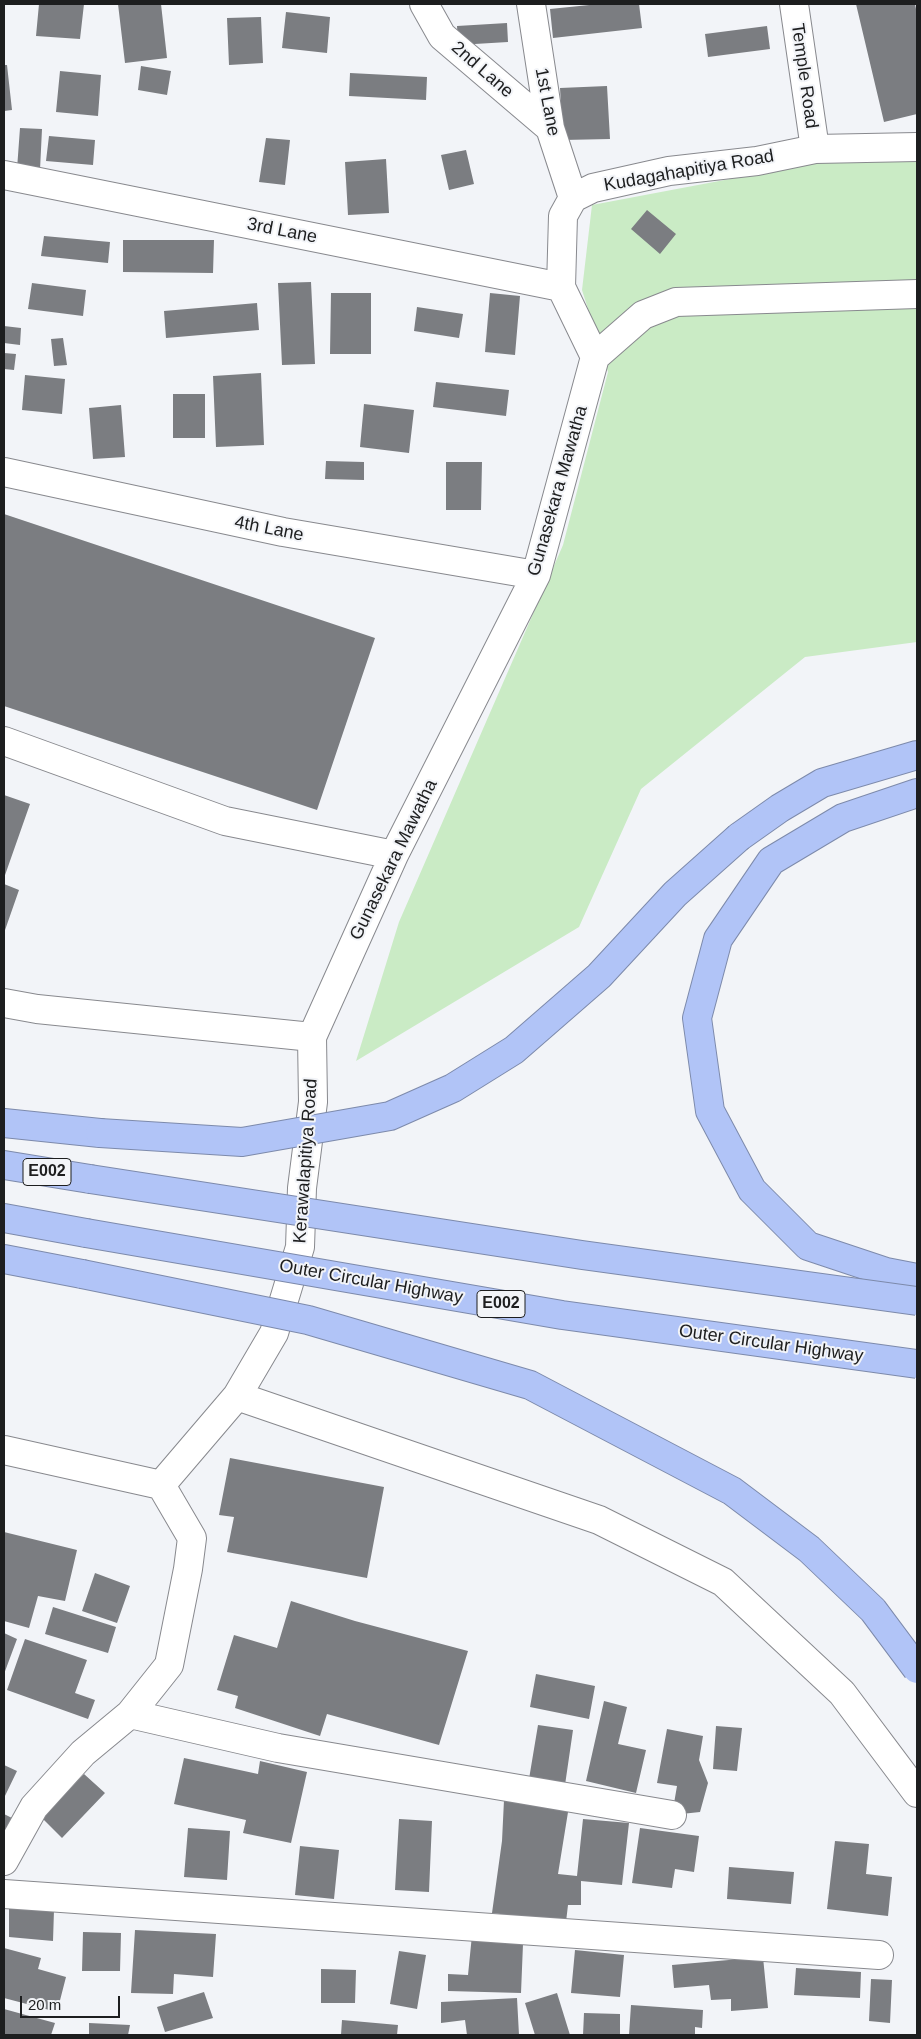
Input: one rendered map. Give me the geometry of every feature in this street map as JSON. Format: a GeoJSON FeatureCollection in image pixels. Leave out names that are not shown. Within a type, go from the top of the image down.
{"type":"FeatureCollection","features":[{"type":"Feature","properties":{"kind":"highway"},"geometry":{"type":"LineString","coordinates":[[4,1123],[100,1133],[242,1142],[390,1116],[444,1092],[514,1050],[599,976],[675,894],[739,836],[822,783],[917,755]]}},
{"type":"Feature","properties":{"kind":"highway"},"geometry":{"type":"LineString","coordinates":[[917,793],[843,818],[771,861],[718,939],[697,1018],[710,1111],[752,1190],[808,1246],[886,1272],[917,1278]]}},
{"type":"Feature","properties":{"kind":"highway","name":"E002"},"geometry":{"type":"LineString","coordinates":[[4,1164],[582,1255],[917,1301]]}},
{"type":"Feature","properties":{"kind":"highway","name":"Outer Circular Highway"},"geometry":{"type":"LineString","coordinates":[[4,1218],[562,1314],[917,1364]]}},
{"type":"Feature","properties":{"kind":"highway"},"geometry":{"type":"LineString","coordinates":[[4,1259],[308,1320],[530,1385],[732,1491],[809,1549],[873,1610],[917,1669]]}},
{"type":"Feature","properties":{"kind":"street","name":"2nd Lane"},"geometry":{"type":"LineString","coordinates":[[424,4],[442,36],[550,128]]}},
{"type":"Feature","properties":{"kind":"street","name":"1st Lane"},"geometry":{"type":"LineString","coordinates":[[531,4],[550,128],[573,198]]}},
{"type":"Feature","properties":{"kind":"street","name":"Temple Road"},"geometry":{"type":"LineString","coordinates":[[794,4],[815,149]]}},
{"type":"Feature","properties":{"kind":"street","name":"Kudagahapitiya Road"},"geometry":{"type":"LineString","coordinates":[[573,198],[593,188],[669,171],[757,161],[815,149],[917,147]]}},
{"type":"Feature","properties":{"kind":"street","name":"3rd Lane"},"geometry":{"type":"LineString","coordinates":[[4,174],[561,287]]}},
{"type":"Feature","properties":{"kind":"street"},"geometry":{"type":"LineString","coordinates":[[573,198],[563,216],[561,287],[595,357],[643,315],[676,302],[917,294]]}},
{"type":"Feature","properties":{"kind":"street","name":"Gunasekara Mawatha"},"geometry":{"type":"LineString","coordinates":[[312,1037],[394,855],[536,575],[595,357]]}},
{"type":"Feature","properties":{"kind":"street","name":"4th Lane"},"geometry":{"type":"LineString","coordinates":[[4,472],[283,532],[536,575]]}},
{"type":"Feature","properties":{"kind":"street"},"geometry":{"type":"LineString","coordinates":[[4,741],[224,821],[394,855]]}},
{"type":"Feature","properties":{"kind":"street"},"geometry":{"type":"LineString","coordinates":[[4,1003],[37,1009],[312,1037]]}},
{"type":"Feature","properties":{"kind":"street","name":"Kerawalapitiya Road"},"geometry":{"type":"LineString","coordinates":[[161,1485],[237,1396],[274,1333],[300,1247],[302,1188],[313,1102],[312,1037]]}},
{"type":"Feature","properties":{"kind":"street"},"geometry":{"type":"LineString","coordinates":[[237,1396],[599,1520],[723,1582],[842,1693],[917,1793]]}},
{"type":"Feature","properties":{"kind":"street"},"geometry":{"type":"LineString","coordinates":[[4,1450],[161,1485],[192,1538],[188,1569],[169,1665],[130,1714],[82,1753],[34,1807],[4,1861]]}},
{"type":"Feature","properties":{"kind":"street"},"geometry":{"type":"LineString","coordinates":[[130,1714],[278,1748],[672,1815]]}},
{"type":"Feature","properties":{"kind":"street"},"geometry":{"type":"LineString","coordinates":[[4,1894],[879,1955]]}},
{"type":"Feature","properties":{"kind":"green space"},"geometry":{"type":"Polygon","coordinates":[[[825,161],[917,161],[917,642],[805,657],[641,789],[579,927],[356,1061],[399,922],[563,545],[608,372],[582,290],[592,205],[825,161]]]}},
{"type":"Feature","properties":{"kind":"building"},"geometry":{"type":"Polygon","coordinates":[[[39,4],[84,4],[80,39],[36,36],[39,4]]]}},
{"type":"Feature","properties":{"kind":"building"},"geometry":{"type":"Polygon","coordinates":[[[118,4],[161,4],[167,58],[125,63],[118,4]]]}},
{"type":"Feature","properties":{"kind":"building"},"geometry":{"type":"Polygon","coordinates":[[[599,4],[639,4],[642,28],[553,38],[550,9],[599,4]]]}},
{"type":"Feature","properties":{"kind":"building"},"geometry":{"type":"Polygon","coordinates":[[[856,4],[915,4],[917,14],[917,114],[884,122],[856,4]]]}},
{"type":"Feature","properties":{"kind":"building"},"geometry":{"type":"Polygon","coordinates":[[[286,12],[330,17],[327,53],[282,48],[286,12]]]}},
{"type":"Feature","properties":{"kind":"building"},"geometry":{"type":"Polygon","coordinates":[[[261,17],[263,63],[229,65],[227,18],[261,17]]]}},
{"type":"Feature","properties":{"kind":"building"},"geometry":{"type":"Polygon","coordinates":[[[507,23],[508,42],[458,45],[457,26],[507,23]]]}},
{"type":"Feature","properties":{"kind":"building"},"geometry":{"type":"Polygon","coordinates":[[[767,26],[770,49],[708,57],[705,34],[767,26]]]}},
{"type":"Feature","properties":{"kind":"building"},"geometry":{"type":"Polygon","coordinates":[[[4,65],[7,65],[12,110],[4,111],[4,65]]]}},
{"type":"Feature","properties":{"kind":"building"},"geometry":{"type":"Polygon","coordinates":[[[141,66],[171,71],[167,95],[138,90],[141,66]]]}},
{"type":"Feature","properties":{"kind":"building"},"geometry":{"type":"Polygon","coordinates":[[[60,71],[101,75],[98,116],[56,112],[60,71]]]}},
{"type":"Feature","properties":{"kind":"building"},"geometry":{"type":"Polygon","coordinates":[[[350,73],[427,77],[426,100],[349,96],[350,73]]]}},
{"type":"Feature","properties":{"kind":"building"},"geometry":{"type":"Polygon","coordinates":[[[607,86],[610,139],[563,140],[560,88],[607,86]]]}},
{"type":"Feature","properties":{"kind":"building"},"geometry":{"type":"Polygon","coordinates":[[[20,128],[42,129],[40,170],[17,169],[20,128]]]}},
{"type":"Feature","properties":{"kind":"building"},"geometry":{"type":"Polygon","coordinates":[[[49,136],[95,140],[93,165],[46,161],[49,136]]]}},
{"type":"Feature","properties":{"kind":"building"},"geometry":{"type":"Polygon","coordinates":[[[266,138],[290,140],[285,185],[259,182],[266,138]]]}},
{"type":"Feature","properties":{"kind":"building"},"geometry":{"type":"Polygon","coordinates":[[[466,150],[474,184],[449,190],[441,155],[466,150]]]}},
{"type":"Feature","properties":{"kind":"building"},"geometry":{"type":"Polygon","coordinates":[[[386,159],[389,213],[348,215],[345,162],[386,159]]]}},
{"type":"Feature","properties":{"kind":"building"},"geometry":{"type":"Polygon","coordinates":[[[647,210],[676,234],[660,254],[631,229],[647,210]]]}},
{"type":"Feature","properties":{"kind":"building"},"geometry":{"type":"Polygon","coordinates":[[[44,236],[110,242],[108,263],[41,256],[44,236]]]}},
{"type":"Feature","properties":{"kind":"building"},"geometry":{"type":"Polygon","coordinates":[[[123,240],[214,240],[213,273],[123,272],[123,240]]]}},
{"type":"Feature","properties":{"kind":"building"},"geometry":{"type":"Polygon","coordinates":[[[311,282],[315,364],[282,365],[278,283],[311,282]]]}},
{"type":"Feature","properties":{"kind":"building"},"geometry":{"type":"Polygon","coordinates":[[[32,283],[86,290],[83,316],[28,309],[32,283]]]}},
{"type":"Feature","properties":{"kind":"building"},"geometry":{"type":"Polygon","coordinates":[[[331,293],[371,293],[371,354],[330,354],[331,293]]]}},
{"type":"Feature","properties":{"kind":"building"},"geometry":{"type":"Polygon","coordinates":[[[490,293],[520,296],[515,355],[485,352],[490,293]]]}},
{"type":"Feature","properties":{"kind":"building"},"geometry":{"type":"Polygon","coordinates":[[[257,303],[259,330],[166,338],[164,311],[257,303]]]}},
{"type":"Feature","properties":{"kind":"building"},"geometry":{"type":"Polygon","coordinates":[[[417,307],[463,314],[459,338],[414,331],[417,307]]]}},
{"type":"Feature","properties":{"kind":"building"},"geometry":{"type":"Polygon","coordinates":[[[4,326],[21,328],[20,345],[4,343],[4,326]]]}},
{"type":"Feature","properties":{"kind":"building"},"geometry":{"type":"Polygon","coordinates":[[[63,338],[67,365],[54,366],[51,339],[63,338]]]}},
{"type":"Feature","properties":{"kind":"building"},"geometry":{"type":"Polygon","coordinates":[[[4,353],[16,354],[14,370],[4,369],[4,353]]]}},
{"type":"Feature","properties":{"kind":"building"},"geometry":{"type":"Polygon","coordinates":[[[261,373],[264,445],[216,447],[213,376],[261,373]]]}},
{"type":"Feature","properties":{"kind":"building"},"geometry":{"type":"Polygon","coordinates":[[[25,375],[65,379],[62,414],[22,410],[25,375]]]}},
{"type":"Feature","properties":{"kind":"building"},"geometry":{"type":"Polygon","coordinates":[[[436,382],[509,390],[506,416],[433,407],[436,382]]]}},
{"type":"Feature","properties":{"kind":"building"},"geometry":{"type":"Polygon","coordinates":[[[173,394],[205,394],[205,438],[173,438],[173,394]]]}},
{"type":"Feature","properties":{"kind":"building"},"geometry":{"type":"Polygon","coordinates":[[[364,404],[414,410],[409,453],[360,447],[364,404]]]}},
{"type":"Feature","properties":{"kind":"building"},"geometry":{"type":"Polygon","coordinates":[[[121,405],[125,457],[93,459],[89,408],[121,405]]]}},
{"type":"Feature","properties":{"kind":"building"},"geometry":{"type":"Polygon","coordinates":[[[326,461],[364,462],[364,480],[325,479],[326,461]]]}},
{"type":"Feature","properties":{"kind":"building"},"geometry":{"type":"Polygon","coordinates":[[[446,462],[482,462],[481,510],[446,510],[446,462]]]}},
{"type":"Feature","properties":{"kind":"building"},"geometry":{"type":"Polygon","coordinates":[[[4,514],[375,638],[317,810],[4,706],[4,514]]]}},
{"type":"Feature","properties":{"kind":"building"},"geometry":{"type":"Polygon","coordinates":[[[4,795],[30,804],[4,878],[4,795]]]}},
{"type":"Feature","properties":{"kind":"building"},"geometry":{"type":"Polygon","coordinates":[[[4,884],[19,890],[4,933],[4,884]]]}},
{"type":"Feature","properties":{"kind":"building"},"geometry":{"type":"Polygon","coordinates":[[[230,1458],[384,1487],[367,1578],[227,1552],[234,1517],[219,1515],[230,1458]]]}},
{"type":"Feature","properties":{"kind":"building"},"geometry":{"type":"Polygon","coordinates":[[[4,1532],[77,1550],[65,1601],[38,1596],[29,1628],[4,1621],[4,1532]]]}},
{"type":"Feature","properties":{"kind":"building"},"geometry":{"type":"Polygon","coordinates":[[[95,1573],[130,1586],[117,1623],[82,1611],[95,1573]]]}},
{"type":"Feature","properties":{"kind":"building"},"geometry":{"type":"Polygon","coordinates":[[[291,1601],[355,1621],[468,1651],[439,1745],[327,1714],[320,1736],[235,1708],[238,1696],[217,1690],[234,1635],[277,1648],[291,1601]]]}},
{"type":"Feature","properties":{"kind":"building"},"geometry":{"type":"Polygon","coordinates":[[[53,1607],[116,1627],[108,1653],[45,1634],[53,1607]]]}},
{"type":"Feature","properties":{"kind":"building"},"geometry":{"type":"Polygon","coordinates":[[[4,1633],[17,1639],[4,1674],[4,1633]]]}},
{"type":"Feature","properties":{"kind":"building"},"geometry":{"type":"Polygon","coordinates":[[[25,1639],[87,1660],[75,1693],[95,1700],[88,1719],[7,1690],[25,1639]]]}},
{"type":"Feature","properties":{"kind":"building"},"geometry":{"type":"Polygon","coordinates":[[[536,1674],[595,1686],[589,1719],[530,1707],[536,1674]]]}},
{"type":"Feature","properties":{"kind":"building"},"geometry":{"type":"Polygon","coordinates":[[[604,1701],[627,1707],[618,1744],[646,1750],[636,1793],[586,1781],[604,1701]]]}},
{"type":"Feature","properties":{"kind":"building"},"geometry":{"type":"Polygon","coordinates":[[[538,1725],[573,1730],[565,1785],[529,1779],[538,1725]]]}},
{"type":"Feature","properties":{"kind":"building"},"geometry":{"type":"Polygon","coordinates":[[[716,1726],[742,1728],[737,1771],[713,1769],[716,1726]]]}},
{"type":"Feature","properties":{"kind":"building"},"geometry":{"type":"Polygon","coordinates":[[[667,1729],[703,1736],[699,1760],[708,1783],[700,1812],[672,1815],[677,1786],[657,1783],[667,1729]]]}},
{"type":"Feature","properties":{"kind":"building"},"geometry":{"type":"Polygon","coordinates":[[[184,1758],[258,1774],[260,1761],[307,1772],[291,1843],[243,1833],[246,1820],[174,1804],[184,1758]]]}},
{"type":"Feature","properties":{"kind":"building"},"geometry":{"type":"Polygon","coordinates":[[[4,1765],[17,1771],[4,1798],[4,1765]]]}},
{"type":"Feature","properties":{"kind":"building"},"geometry":{"type":"Polygon","coordinates":[[[84,1774],[105,1793],[62,1838],[42,1818],[84,1774]]]}},
{"type":"Feature","properties":{"kind":"building"},"geometry":{"type":"Polygon","coordinates":[[[504,1800],[569,1806],[558,1874],[577,1876],[583,1819],[629,1823],[622,1885],[581,1881],[581,1905],[568,1905],[566,1922],[492,1913],[502,1841],[504,1800]]]}},
{"type":"Feature","properties":{"kind":"building"},"geometry":{"type":"Polygon","coordinates":[[[4,1814],[18,1821],[4,1849],[4,1814]]]}},
{"type":"Feature","properties":{"kind":"building"},"geometry":{"type":"Polygon","coordinates":[[[399,1819],[432,1821],[429,1892],[395,1890],[399,1819]]]}},
{"type":"Feature","properties":{"kind":"building"},"geometry":{"type":"Polygon","coordinates":[[[188,1828],[230,1831],[227,1880],[184,1877],[188,1828]]]}},
{"type":"Feature","properties":{"kind":"building"},"geometry":{"type":"Polygon","coordinates":[[[640,1828],[699,1836],[694,1872],[675,1869],[672,1888],[632,1883],[640,1828]]]}},
{"type":"Feature","properties":{"kind":"building"},"geometry":{"type":"Polygon","coordinates":[[[835,1841],[869,1844],[866,1874],[892,1877],[888,1916],[827,1909],[835,1841]]]}},
{"type":"Feature","properties":{"kind":"building"},"geometry":{"type":"Polygon","coordinates":[[[300,1846],[339,1850],[334,1899],[295,1895],[300,1846]]]}},
{"type":"Feature","properties":{"kind":"building"},"geometry":{"type":"Polygon","coordinates":[[[729,1867],[794,1872],[791,1904],[727,1899],[729,1867]]]}},
{"type":"Feature","properties":{"kind":"building"},"geometry":{"type":"Polygon","coordinates":[[[9,1907],[54,1910],[53,1941],[9,1937],[9,1907]]]}},
{"type":"Feature","properties":{"kind":"building"},"geometry":{"type":"Polygon","coordinates":[[[135,1930],[216,1934],[213,1977],[174,1974],[173,1994],[131,1993],[135,1930]]]}},
{"type":"Feature","properties":{"kind":"building"},"geometry":{"type":"Polygon","coordinates":[[[83,1932],[121,1933],[120,1971],[82,1971],[83,1932]]]}},
{"type":"Feature","properties":{"kind":"building"},"geometry":{"type":"Polygon","coordinates":[[[472,1935],[497,1935],[496,1942],[523,1944],[521,1993],[448,1991],[448,1974],[468,1975],[472,1935]]]}},
{"type":"Feature","properties":{"kind":"building"},"geometry":{"type":"Polygon","coordinates":[[[4,1948],[41,1958],[38,1969],[66,1977],[57,2012],[4,1998],[4,1948]]]}},
{"type":"Feature","properties":{"kind":"building"},"geometry":{"type":"Polygon","coordinates":[[[575,1950],[624,1955],[620,1997],[571,1993],[575,1950]]]}},
{"type":"Feature","properties":{"kind":"building"},"geometry":{"type":"Polygon","coordinates":[[[399,1951],[426,1955],[417,2009],[390,2004],[399,1951]]]}},
{"type":"Feature","properties":{"kind":"building"},"geometry":{"type":"Polygon","coordinates":[[[763,1957],[768,2008],[731,2011],[731,1999],[711,2000],[709,1985],[674,1988],[672,1965],[763,1957]]]}},
{"type":"Feature","properties":{"kind":"building"},"geometry":{"type":"Polygon","coordinates":[[[796,1968],[861,1972],[860,1998],[794,1995],[796,1968]]]}},
{"type":"Feature","properties":{"kind":"building"},"geometry":{"type":"Polygon","coordinates":[[[321,1969],[356,1970],[355,2003],[321,2003],[321,1969]]]}},
{"type":"Feature","properties":{"kind":"building"},"geometry":{"type":"Polygon","coordinates":[[[871,1979],[892,1980],[890,2023],[869,2021],[871,1979]]]}},
{"type":"Feature","properties":{"kind":"building"},"geometry":{"type":"Polygon","coordinates":[[[204,1992],[213,2018],[165,2032],[157,2007],[204,1992]]]}},
{"type":"Feature","properties":{"kind":"building"},"geometry":{"type":"Polygon","coordinates":[[[557,1993],[570,2035],[535,2035],[525,2003],[557,1993]]]}},
{"type":"Feature","properties":{"kind":"building"},"geometry":{"type":"Polygon","coordinates":[[[517,1998],[519,2035],[467,2035],[465,2020],[441,2023],[441,2002],[517,1998]]]}},
{"type":"Feature","properties":{"kind":"building"},"geometry":{"type":"Polygon","coordinates":[[[631,2005],[703,2010],[702,2028],[695,2027],[695,2035],[629,2035],[631,2005]]]}},
{"type":"Feature","properties":{"kind":"building"},"geometry":{"type":"Polygon","coordinates":[[[4,2009],[55,2023],[51,2035],[4,2035],[4,2009]]]}},
{"type":"Feature","properties":{"kind":"building"},"geometry":{"type":"Polygon","coordinates":[[[584,2013],[620,2014],[620,2035],[583,2035],[584,2013]]]}},
{"type":"Feature","properties":{"kind":"building"},"geometry":{"type":"Polygon","coordinates":[[[342,2020],[398,2025],[397,2035],[341,2035],[342,2020]]]}},
{"type":"Feature","properties":{"kind":"building"},"geometry":{"type":"Polygon","coordinates":[[[89,2023],[130,2025],[128,2035],[89,2035],[89,2023]]]}}]}
